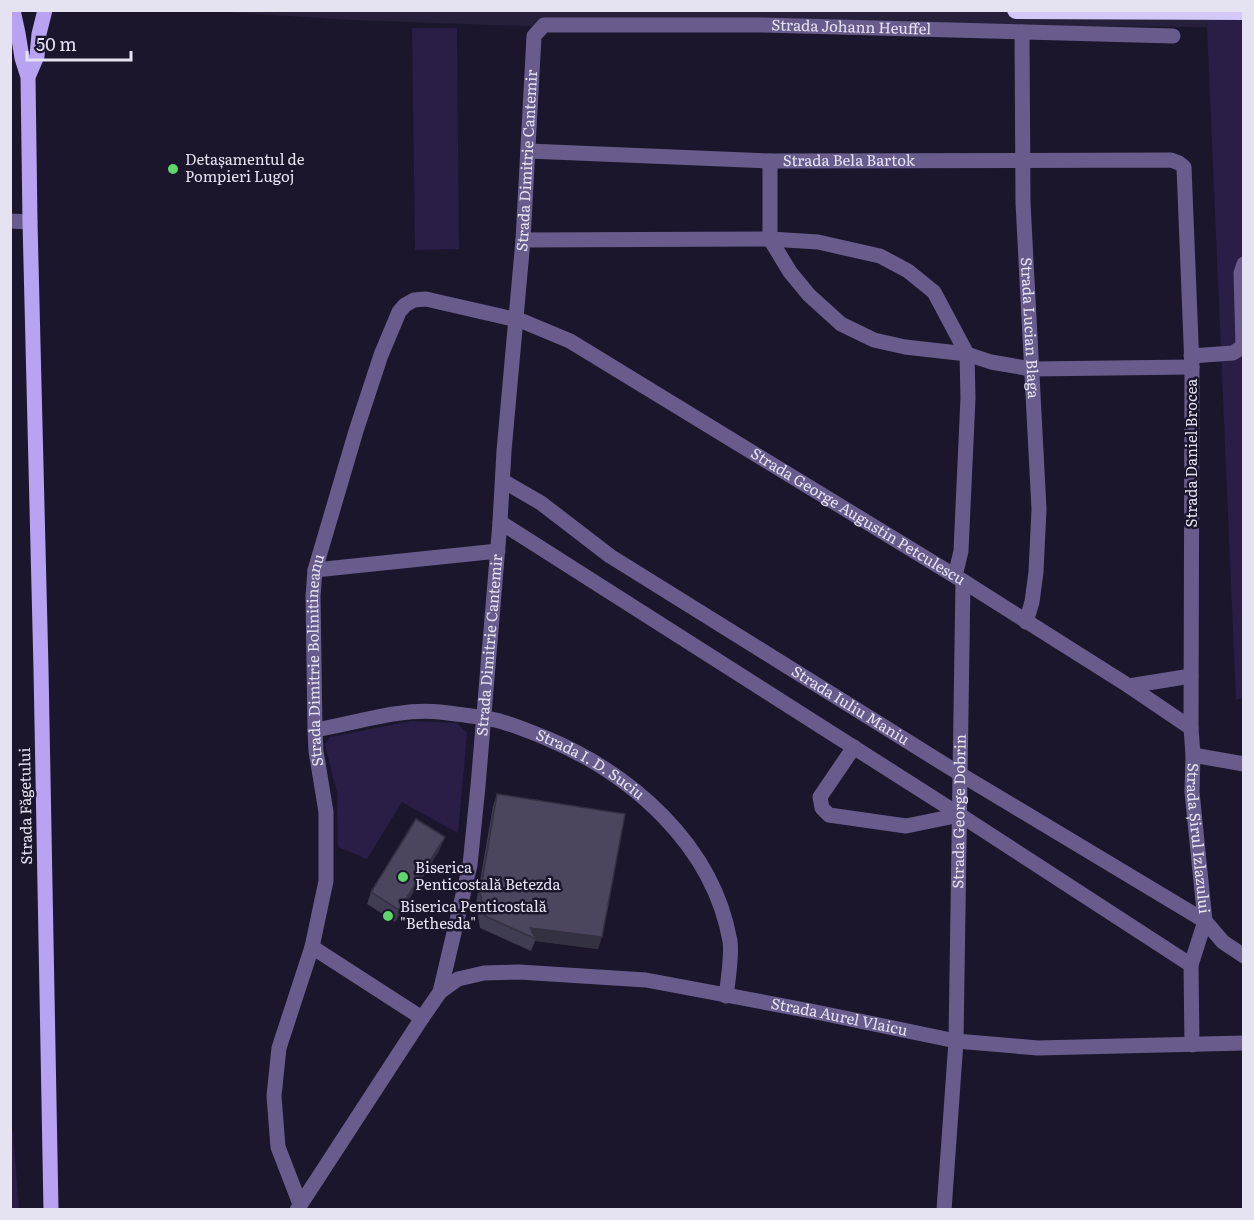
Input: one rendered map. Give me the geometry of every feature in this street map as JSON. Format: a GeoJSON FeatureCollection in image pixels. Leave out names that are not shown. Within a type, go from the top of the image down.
{"type":"FeatureCollection","features":[{"type":"Feature","properties":{"kind":"highway"},"geometry":{"type":"LineString","coordinates":[[1016,10],[1244,11]]}},
{"type":"Feature","properties":{"kind":"main road","name":"Strada Făgetului"},"geometry":{"type":"LineString","coordinates":[[12,10],[28,77],[51,1209]]}},
{"type":"Feature","properties":{"kind":"main road","name":"Strada Făgetului"},"geometry":{"type":"LineString","coordinates":[[28,77],[37,56],[45,10]]}},
{"type":"Feature","properties":{"kind":"street","name":"Strada Johann Heuffel"},"geometry":{"type":"LineString","coordinates":[[534,36],[544,25],[590,24],[763,25],[1173,36]]}},
{"type":"Feature","properties":{"kind":"street","name":"Strada Lucian Blaga"},"geometry":{"type":"LineString","coordinates":[[1023,32],[1023,203],[1039,509],[1036,572],[1032,602],[1026,622]]}},
{"type":"Feature","properties":{"kind":"street","name":"Strada Dimitrie Cantemir"},"geometry":{"type":"LineString","coordinates":[[299,1207],[440,992],[470,865],[523,240],[534,36]]}},
{"type":"Feature","properties":{"kind":"street","name":"Strada Bela Bartok"},"geometry":{"type":"LineString","coordinates":[[528,152],[770,161],[1171,160]]}},
{"type":"Feature","properties":{"kind":"street","name":"Strada Daniel Brocea"},"geometry":{"type":"LineString","coordinates":[[1171,160],[1184,167],[1192,362],[1191,728],[1193,755]]}},
{"type":"Feature","properties":{"kind":"street"},"geometry":{"type":"LineString","coordinates":[[770,161],[770,239],[790,272],[809,295],[841,324],[874,340],[967,354],[991,362],[1031,369],[1192,362],[1233,352],[1243,345],[1241,273],[1244,264]]}},
{"type":"Feature","properties":{"kind":"street"},"geometry":{"type":"LineString","coordinates":[[10,221],[30,222]]}},
{"type":"Feature","properties":{"kind":"street"},"geometry":{"type":"LineString","coordinates":[[523,240],[770,239],[818,242],[880,256],[908,271],[934,292],[967,354]]}},
{"type":"Feature","properties":{"kind":"street","name":"Strada Dimitrie Bolinitineanu"},"geometry":{"type":"LineString","coordinates":[[299,1207],[278,1147],[274,1096],[279,1047],[312,947],[326,881],[326,812],[316,751],[315,730],[313,596],[315,570],[356,431],[381,355],[399,312],[414,300],[426,299],[516,320]]}},
{"type":"Feature","properties":{"kind":"street","name":"Strada George Augustin Petculescu"},"geometry":{"type":"LineString","coordinates":[[516,320],[570,341],[959,579],[1129,686],[1191,728]]}},
{"type":"Feature","properties":{"kind":"street","name":"Strada George Dobrin"},"geometry":{"type":"LineString","coordinates":[[944,1209],[956,1041],[960,815],[959,579],[968,398],[967,354]]}},
{"type":"Feature","properties":{"kind":"street","name":"Strada Iuliu Maniu"},"geometry":{"type":"LineString","coordinates":[[502,481],[541,503],[609,556],[960,774],[1205,921],[1223,942],[1244,956]]}},
{"type":"Feature","properties":{"kind":"street"},"geometry":{"type":"LineString","coordinates":[[500,522],[1191,965]]}},
{"type":"Feature","properties":{"kind":"street"},"geometry":{"type":"LineString","coordinates":[[315,570],[498,551]]}},
{"type":"Feature","properties":{"kind":"street"},"geometry":{"type":"LineString","coordinates":[[1129,686],[1191,676]]}},
{"type":"Feature","properties":{"kind":"street","name":"Strada I. D. Suciu"},"geometry":{"type":"LineString","coordinates":[[315,730],[408,712],[439,712],[491,719],[520,728],[593,761],[650,803],[682,836],[703,869],[720,904],[731,944],[726,996]]}},
{"type":"Feature","properties":{"kind":"street"},"geometry":{"type":"LineString","coordinates":[[854,747],[820,797],[822,808],[829,815],[906,826],[960,815]]}},
{"type":"Feature","properties":{"kind":"street","name":"Strada Șirul Izlazului"},"geometry":{"type":"LineString","coordinates":[[1192,1045],[1191,965],[1205,921],[1192,792],[1193,755],[1244,764]]}},
{"type":"Feature","properties":{"kind":"street"},"geometry":{"type":"LineString","coordinates":[[312,947],[422,1018]]}},
{"type":"Feature","properties":{"kind":"street","name":"Strada Aurel Vlaicu"},"geometry":{"type":"LineString","coordinates":[[440,992],[458,979],[484,973],[519,972],[646,980],[956,1041],[1038,1048],[1244,1043]]}},
{"type":"Feature","properties":{"kind":"shaded area"},"geometry":{"type":"Polygon","coordinates":[[[1205,10],[1207,27],[528,26],[352,20],[212,11],[1205,10]]]}},
{"type":"Feature","properties":{"kind":"shaded area"},"geometry":{"type":"Polygon","coordinates":[[[1205,11],[1244,11],[1244,697],[1236,700],[1207,27],[1205,11]]]}},
{"type":"Feature","properties":{"kind":"shaded area"},"geometry":{"type":"Polygon","coordinates":[[[412,28],[457,28],[459,249],[415,250],[412,28]]]}},
{"type":"Feature","properties":{"kind":"shaded area"},"geometry":{"type":"Polygon","coordinates":[[[412,721],[457,723],[467,733],[458,833],[402,802],[367,859],[338,847],[337,793],[325,745],[330,737],[412,721]]]}},
{"type":"Feature","properties":{"kind":"shaded area"},"geometry":{"type":"Polygon","coordinates":[[[11,1131],[13,1131],[19,1209],[11,1209],[11,1131]]]}},
{"type":"Feature","properties":{"kind":"building"},"geometry":{"type":"Polygon","coordinates":[[[497,794],[625,814],[602,937],[530,928],[536,939],[485,916],[480,893],[497,794]]]}},
{"type":"Feature","properties":{"kind":"building","name":"Biserica Penticostală Betezda"},"geometry":{"type":"Polygon","coordinates":[[[416,819],[445,837],[399,910],[371,892],[416,819]]]}},
{"type":"Feature","properties":{"kind":"place","name":"Detașamentul de Pompieri Lugoj"},"geometry":{"type":"Point","coordinates":[173,169]}},
{"type":"Feature","properties":{"kind":"place","name":"Biserica Penticostală Betezda"},"geometry":{"type":"Point","coordinates":[403,877]}},
{"type":"Feature","properties":{"kind":"place","name":"Biserica Penticostală \"Bethesda\""},"geometry":{"type":"Point","coordinates":[388,916]}}]}
